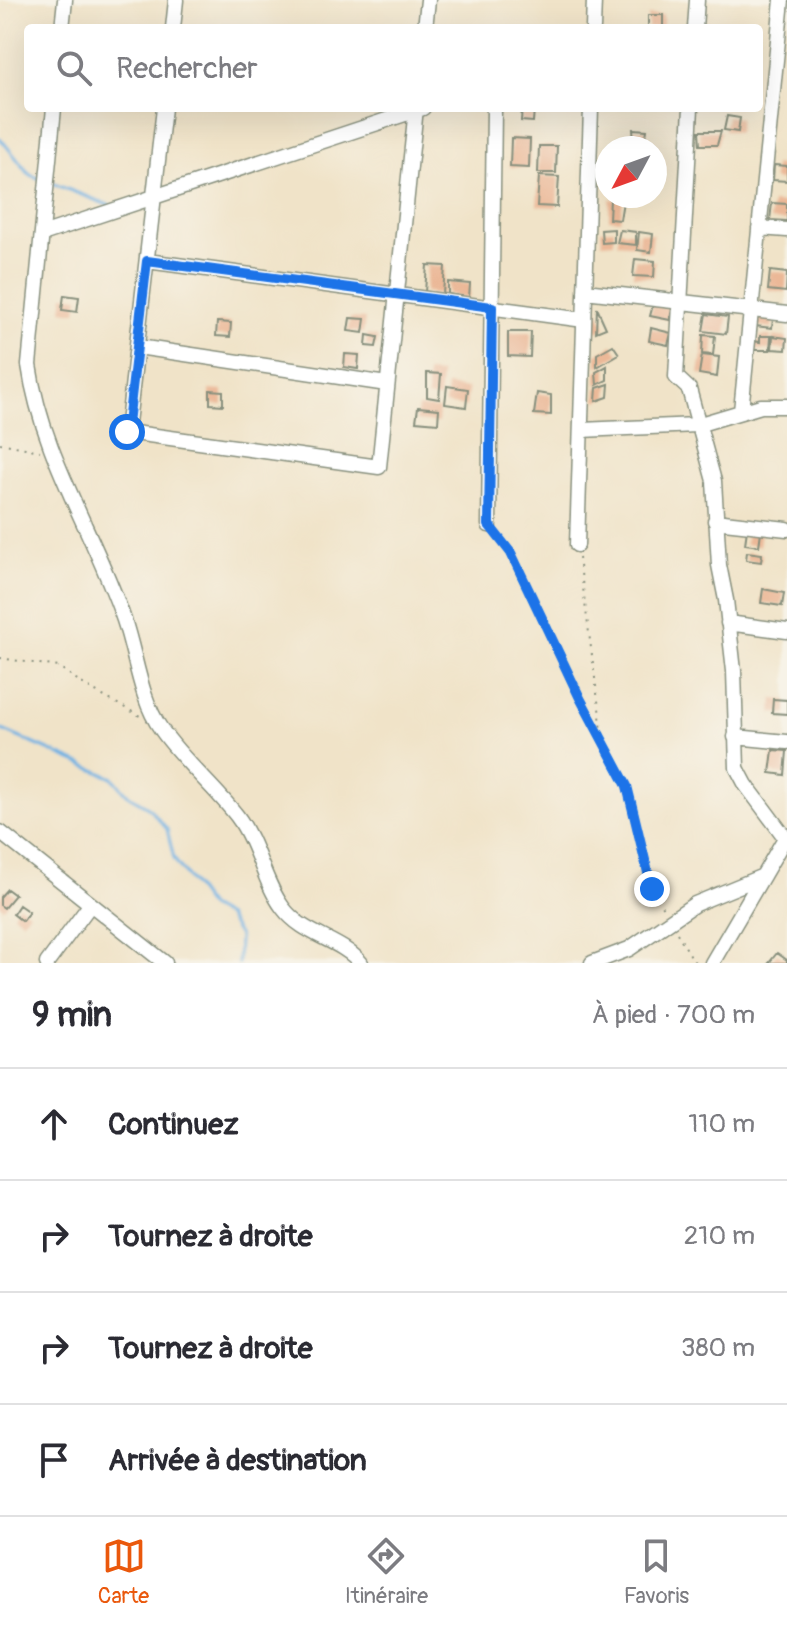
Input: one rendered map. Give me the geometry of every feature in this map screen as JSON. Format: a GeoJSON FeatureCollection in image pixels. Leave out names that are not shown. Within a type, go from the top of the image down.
{"type":"FeatureCollection","features":[{"type":"Feature","properties":{"kind":"street"},"geometry":{"type":"LineString","coordinates":[[62,24],[65,0]]}},
{"type":"Feature","properties":{"kind":"street"},"geometry":{"type":"LineString","coordinates":[[173,24],[176,0]]}},
{"type":"Feature","properties":{"kind":"street"},"geometry":{"type":"LineString","coordinates":[[425,24],[428,0]]}},
{"type":"Feature","properties":{"kind":"street"},"geometry":{"type":"LineString","coordinates":[[593,24],[594,0]]}},
{"type":"Feature","properties":{"kind":"street"},"geometry":{"type":"LineString","coordinates":[[695,24],[697,0]]}},
{"type":"Feature","properties":{"kind":"street"},"geometry":{"type":"LineString","coordinates":[[741,411],[782,38],[782,0]]}},
{"type":"Feature","properties":{"kind":"street"},"geometry":{"type":"LineString","coordinates":[[54,112],[29,365],[33,393],[53,453],[124,618],[143,685],[160,728],[238,817],[283,908],[309,932],[338,943],[361,963]]}},
{"type":"Feature","properties":{"kind":"street"},"geometry":{"type":"LineString","coordinates":[[164,112],[127,432],[379,467],[418,112]]}},
{"type":"Feature","properties":{"kind":"street"},"geometry":{"type":"LineString","coordinates":[[42,234],[409,112]]}},
{"type":"Feature","properties":{"kind":"street"},"geometry":{"type":"LineString","coordinates":[[489,525],[494,112]]}},
{"type":"Feature","properties":{"kind":"street"},"geometry":{"type":"LineString","coordinates":[[577,545],[591,112]]}},
{"type":"Feature","properties":{"kind":"street"},"geometry":{"type":"LineString","coordinates":[[691,112],[676,377],[689,389],[714,481],[715,521],[734,671],[739,774],[784,832],[763,876],[712,963]]}},
{"type":"Feature","properties":{"kind":"street"},"geometry":{"type":"LineString","coordinates":[[759,228],[787,230]]}},
{"type":"Feature","properties":{"kind":"street"},"geometry":{"type":"LineString","coordinates":[[147,261],[584,320]]}},
{"type":"Feature","properties":{"kind":"street"},"geometry":{"type":"LineString","coordinates":[[585,291],[787,314]]}},
{"type":"Feature","properties":{"kind":"street"},"geometry":{"type":"LineString","coordinates":[[138,347],[387,384]]}},
{"type":"Feature","properties":{"kind":"street"},"geometry":{"type":"LineString","coordinates":[[581,430],[697,425],[768,405],[787,406]]}},
{"type":"Feature","properties":{"kind":"street"},"geometry":{"type":"LineString","coordinates":[[715,521],[787,529]]}},
{"type":"Feature","properties":{"kind":"street"},"geometry":{"type":"LineString","coordinates":[[728,623],[787,631]]}},
{"type":"Feature","properties":{"kind":"street"},"geometry":{"type":"LineString","coordinates":[[735,737],[787,742]]}},
{"type":"Feature","properties":{"kind":"street"},"geometry":{"type":"LineString","coordinates":[[0,832],[165,963]]}},
{"type":"Feature","properties":{"kind":"street"},"geometry":{"type":"LineString","coordinates":[[592,963],[629,949],[695,904],[763,876]]}},
{"type":"Feature","properties":{"kind":"street"},"geometry":{"type":"LineString","coordinates":[[47,963],[90,905]]}},
{"type":"Feature","properties":{"kind":"path"},"geometry":{"type":"LineString","coordinates":[[0,443],[53,453]]}},
{"type":"Feature","properties":{"kind":"path"},"geometry":{"type":"LineString","coordinates":[[489,525],[511,553],[627,786],[652,889],[695,963]]}},
{"type":"Feature","properties":{"kind":"path"},"geometry":{"type":"LineString","coordinates":[[577,545],[603,743]]}},
{"type":"Feature","properties":{"kind":"path"},"geometry":{"type":"LineString","coordinates":[[0,658],[59,667],[90,689],[160,728]]}},
{"type":"Feature","properties":{"kind":"building"},"geometry":{"type":"Polygon","coordinates":[[[648,15],[663,15],[663,24],[648,24],[648,15]]]}},
{"type":"Feature","properties":{"kind":"building"},"geometry":{"type":"Polygon","coordinates":[[[522,112],[534,112],[533,122],[521,121],[522,112]]]}},
{"type":"Feature","properties":{"kind":"building"},"geometry":{"type":"Polygon","coordinates":[[[727,116],[740,118],[738,132],[724,130],[727,116]]]}},
{"type":"Feature","properties":{"kind":"building"},"geometry":{"type":"Polygon","coordinates":[[[633,129],[647,130],[646,136],[634,136],[633,129]]]}},
{"type":"Feature","properties":{"kind":"building"},"geometry":{"type":"Polygon","coordinates":[[[699,131],[721,131],[717,145],[700,145],[699,131]]]}},
{"type":"Feature","properties":{"kind":"building"},"geometry":{"type":"Polygon","coordinates":[[[511,138],[530,139],[529,168],[510,167],[511,138]]]}},
{"type":"Feature","properties":{"kind":"building"},"geometry":{"type":"Polygon","coordinates":[[[539,146],[557,146],[556,173],[538,173],[539,146]]]}},
{"type":"Feature","properties":{"kind":"building"},"geometry":{"type":"Polygon","coordinates":[[[774,165],[787,166],[787,181],[773,180],[774,165]]]}},
{"type":"Feature","properties":{"kind":"building"},"geometry":{"type":"Polygon","coordinates":[[[539,176],[559,177],[557,207],[537,206],[539,176]]]}},
{"type":"Feature","properties":{"kind":"building"},"geometry":{"type":"Polygon","coordinates":[[[772,203],[787,204],[787,221],[770,220],[772,203]]]}},
{"type":"Feature","properties":{"kind":"building"},"geometry":{"type":"Polygon","coordinates":[[[610,208],[622,208],[620,220],[609,219],[610,208]]]}},
{"type":"Feature","properties":{"kind":"building"},"geometry":{"type":"Polygon","coordinates":[[[614,229],[614,242],[602,243],[601,230],[614,229]]]}},
{"type":"Feature","properties":{"kind":"building"},"geometry":{"type":"Polygon","coordinates":[[[620,230],[636,232],[636,245],[617,243],[620,230]]]}},
{"type":"Feature","properties":{"kind":"building"},"geometry":{"type":"Polygon","coordinates":[[[639,232],[653,234],[651,252],[637,250],[639,232]]]}},
{"type":"Feature","properties":{"kind":"building"},"geometry":{"type":"Polygon","coordinates":[[[635,259],[655,261],[654,277],[633,276],[635,259]]]}},
{"type":"Feature","properties":{"kind":"building"},"geometry":{"type":"Polygon","coordinates":[[[427,265],[445,266],[443,294],[425,292],[427,265]]]}},
{"type":"Feature","properties":{"kind":"building"},"geometry":{"type":"Polygon","coordinates":[[[770,271],[787,273],[786,292],[768,290],[770,271]]]}},
{"type":"Feature","properties":{"kind":"building"},"geometry":{"type":"Polygon","coordinates":[[[448,282],[470,284],[469,298],[448,294],[448,282]]]}},
{"type":"Feature","properties":{"kind":"building"},"geometry":{"type":"Polygon","coordinates":[[[64,295],[79,297],[77,312],[62,310],[64,295]]]}},
{"type":"Feature","properties":{"kind":"building"},"geometry":{"type":"Polygon","coordinates":[[[653,305],[672,308],[670,320],[650,316],[653,305]]]}},
{"type":"Feature","properties":{"kind":"building"},"geometry":{"type":"Polygon","coordinates":[[[597,308],[606,328],[596,332],[597,308]]]}},
{"type":"Feature","properties":{"kind":"building"},"geometry":{"type":"Polygon","coordinates":[[[706,314],[728,317],[726,334],[703,331],[706,314]]]}},
{"type":"Feature","properties":{"kind":"building"},"geometry":{"type":"Polygon","coordinates":[[[756,316],[773,318],[772,328],[755,326],[756,316]]]}},
{"type":"Feature","properties":{"kind":"building"},"geometry":{"type":"Polygon","coordinates":[[[350,318],[365,319],[363,333],[348,331],[350,318]]]}},
{"type":"Feature","properties":{"kind":"building"},"geometry":{"type":"Polygon","coordinates":[[[217,322],[231,323],[230,337],[216,336],[217,322]]]}},
{"type":"Feature","properties":{"kind":"building"},"geometry":{"type":"Polygon","coordinates":[[[651,328],[671,333],[668,345],[649,341],[651,328]]]}},
{"type":"Feature","properties":{"kind":"building"},"geometry":{"type":"Polygon","coordinates":[[[508,332],[531,332],[530,357],[508,356],[508,332]]]}},
{"type":"Feature","properties":{"kind":"building"},"geometry":{"type":"Polygon","coordinates":[[[367,335],[378,337],[376,347],[366,346],[367,335]]]}},
{"type":"Feature","properties":{"kind":"building"},"geometry":{"type":"Polygon","coordinates":[[[703,335],[715,336],[713,355],[702,354],[703,335]]]}},
{"type":"Feature","properties":{"kind":"building"},"geometry":{"type":"Polygon","coordinates":[[[760,336],[771,336],[770,350],[753,350],[753,341],[760,342],[760,336]]]}},
{"type":"Feature","properties":{"kind":"building"},"geometry":{"type":"Polygon","coordinates":[[[773,336],[787,338],[786,350],[772,349],[773,336]]]}},
{"type":"Feature","properties":{"kind":"building"},"geometry":{"type":"Polygon","coordinates":[[[613,345],[619,354],[597,367],[597,354],[613,345]]]}},
{"type":"Feature","properties":{"kind":"building"},"geometry":{"type":"Polygon","coordinates":[[[345,354],[359,355],[358,369],[344,367],[345,354]]]}},
{"type":"Feature","properties":{"kind":"building"},"geometry":{"type":"Polygon","coordinates":[[[702,355],[719,357],[717,377],[699,374],[702,355]]]}},
{"type":"Feature","properties":{"kind":"building"},"geometry":{"type":"Polygon","coordinates":[[[607,366],[607,380],[597,385],[596,372],[607,366]]]}},
{"type":"Feature","properties":{"kind":"building"},"geometry":{"type":"Polygon","coordinates":[[[427,373],[441,374],[439,399],[427,397],[427,373]]]}},
{"type":"Feature","properties":{"kind":"building"},"geometry":{"type":"Polygon","coordinates":[[[609,384],[608,397],[596,401],[597,388],[609,384]]]}},
{"type":"Feature","properties":{"kind":"building"},"geometry":{"type":"Polygon","coordinates":[[[447,386],[468,389],[466,407],[445,404],[447,386]]]}},
{"type":"Feature","properties":{"kind":"building"},"geometry":{"type":"Polygon","coordinates":[[[210,390],[223,391],[223,405],[210,404],[210,390]]]}},
{"type":"Feature","properties":{"kind":"building"},"geometry":{"type":"Polygon","coordinates":[[[537,393],[551,395],[551,415],[534,414],[537,393]]]}},
{"type":"Feature","properties":{"kind":"building"},"geometry":{"type":"Polygon","coordinates":[[[418,407],[439,409],[438,423],[416,421],[418,407]]]}},
{"type":"Feature","properties":{"kind":"building"},"geometry":{"type":"Polygon","coordinates":[[[747,530],[761,532],[759,546],[745,544],[747,530]]]}},
{"type":"Feature","properties":{"kind":"building"},"geometry":{"type":"Polygon","coordinates":[[[747,552],[762,554],[761,562],[746,560],[747,552]]]}},
{"type":"Feature","properties":{"kind":"building"},"geometry":{"type":"Polygon","coordinates":[[[763,589],[784,593],[782,606],[761,603],[763,589]]]}},
{"type":"Feature","properties":{"kind":"building"},"geometry":{"type":"Polygon","coordinates":[[[773,699],[787,700],[787,714],[772,713],[773,699]]]}},
{"type":"Feature","properties":{"kind":"building"},"geometry":{"type":"Polygon","coordinates":[[[773,750],[787,751],[785,775],[770,773],[773,750]]]}},
{"type":"Feature","properties":{"kind":"building"},"geometry":{"type":"Polygon","coordinates":[[[7,889],[15,895],[4,908],[0,905],[0,897],[7,889]]]}},
{"type":"Feature","properties":{"kind":"building"},"geometry":{"type":"Polygon","coordinates":[[[19,905],[29,912],[22,921],[13,914],[19,905]]]}},
{"type":"Feature","properties":{"kind":"building"},"geometry":{"type":"Polygon","coordinates":[[[777,953],[787,960],[787,963],[769,963],[777,953]]]}},
{"type":"Feature","properties":{"kind":"waterway"},"geometry":{"type":"LineString","coordinates":[[0,138],[30,175],[44,180]]}},
{"type":"Feature","properties":{"kind":"waterway"},"geometry":{"type":"LineString","coordinates":[[51,183],[111,206]]}},
{"type":"Feature","properties":{"kind":"waterway"},"geometry":{"type":"LineString","coordinates":[[0,729],[113,778],[129,796],[148,807],[167,829],[174,859],[209,907],[227,917],[239,936],[238,963]]}},
{"type":"Feature","properties":{"kind":"route"},"geometry":{"type":"LineString","coordinates":[[127,432],[147,261],[492,307],[489,525],[511,553],[580,698],[627,786],[652,889]]}}]}
